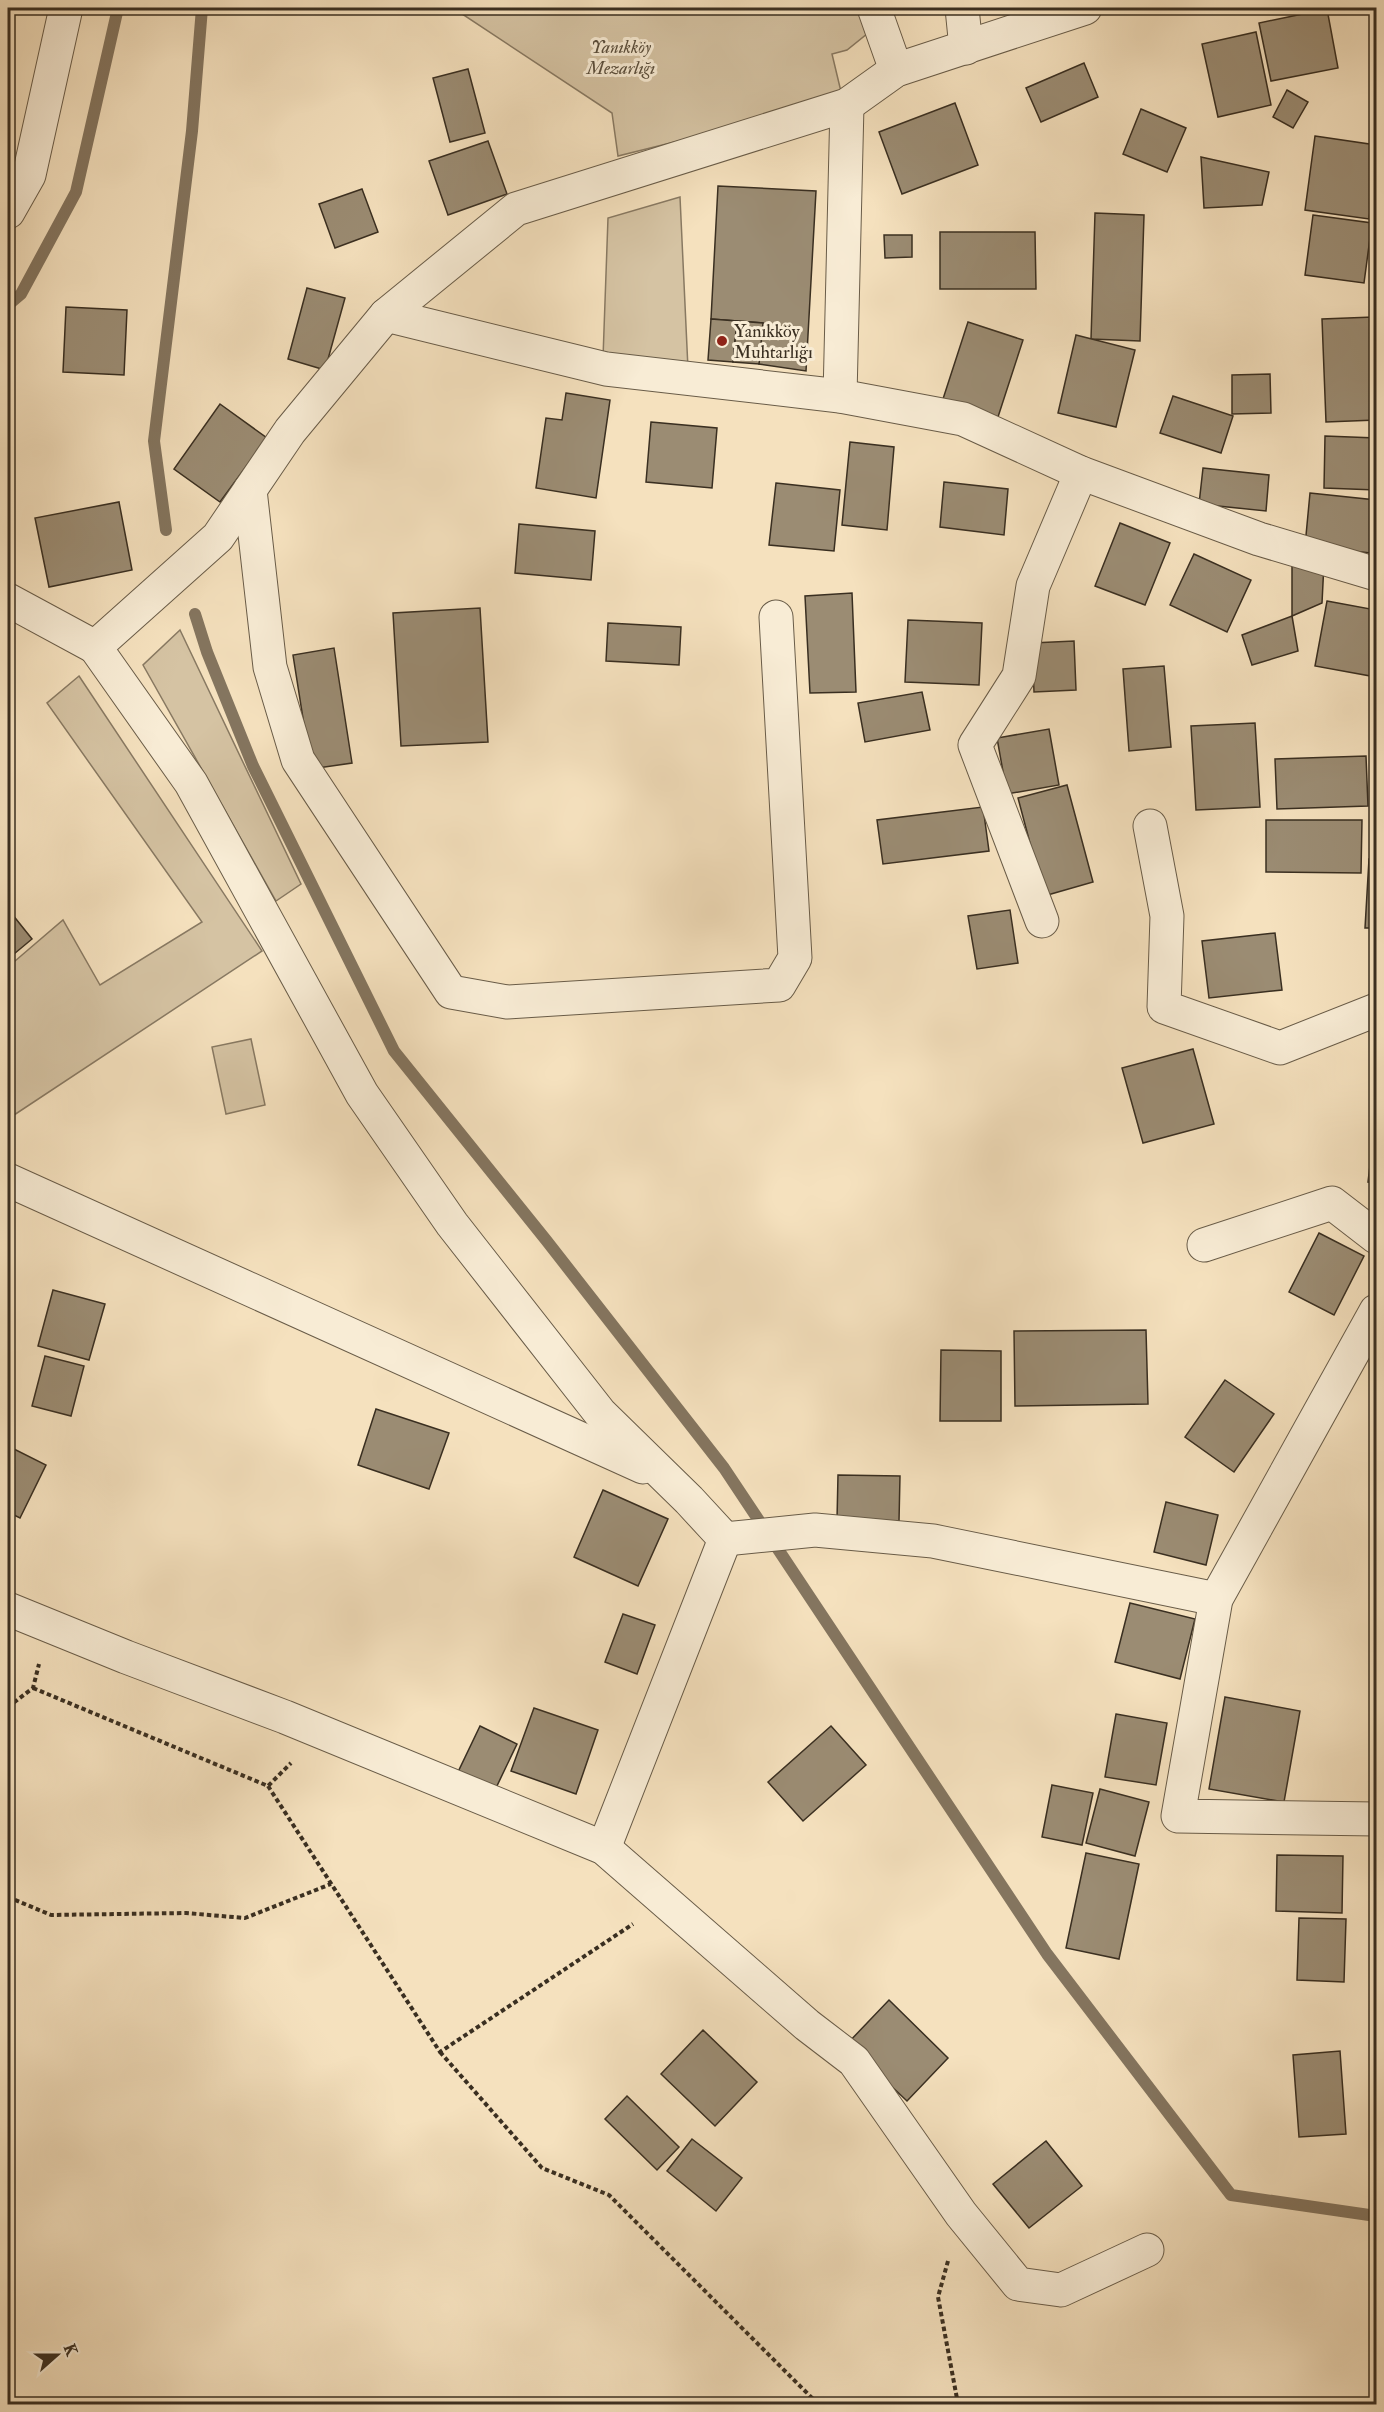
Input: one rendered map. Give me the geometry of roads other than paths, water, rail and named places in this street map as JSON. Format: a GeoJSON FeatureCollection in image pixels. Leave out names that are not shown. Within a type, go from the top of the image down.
{"type":"FeatureCollection","features":[{"type":"Feature","properties":{"kind":"street"},"geometry":{"type":"LineString","coordinates":[[8,212],[29,175],[66,8]]}},
{"type":"Feature","properties":{"kind":"street"},"geometry":{"type":"LineString","coordinates":[[874,8],[896,70]]}},
{"type":"Feature","properties":{"kind":"street"},"geometry":{"type":"LineString","coordinates":[[962,8],[966,48]]}},
{"type":"Feature","properties":{"kind":"street"},"geometry":{"type":"LineString","coordinates":[[95,647],[157,594],[218,537],[290,431],[386,315],[516,210],[847,105],[896,70],[1084,8]]}},
{"type":"Feature","properties":{"kind":"street"},"geometry":{"type":"LineString","coordinates":[[840,396],[847,105]]}},
{"type":"Feature","properties":{"kind":"street"},"geometry":{"type":"LineString","coordinates":[[386,315],[606,369],[840,396],[963,419],[1081,473],[1259,539],[1377,574]]}},
{"type":"Feature","properties":{"kind":"street"},"geometry":{"type":"LineString","coordinates":[[1042,921],[975,745],[1019,676],[1033,586],[1081,473]]}},
{"type":"Feature","properties":{"kind":"street"},"geometry":{"type":"LineString","coordinates":[[250,490],[270,667],[298,760],[451,992],[507,1002],[779,986],[795,958],[776,616]]}},
{"type":"Feature","properties":{"kind":"street"},"geometry":{"type":"LineString","coordinates":[[8,600],[95,647],[191,783],[362,1094],[452,1224],[600,1413],[732,1538],[815,1530],[933,1541],[1216,1599]]}},
{"type":"Feature","properties":{"kind":"street"},"geometry":{"type":"LineString","coordinates":[[1150,826],[1167,916],[1164,1006],[1280,1048],[1377,1010]]}},
{"type":"Feature","properties":{"kind":"street"},"geometry":{"type":"LineString","coordinates":[[8,1180],[665,1477]]}},
{"type":"Feature","properties":{"kind":"street"},"geometry":{"type":"LineString","coordinates":[[1204,1245],[1332,1203],[1377,1237]]}},
{"type":"Feature","properties":{"kind":"street"},"geometry":{"type":"LineString","coordinates":[[1377,1311],[1216,1599],[1178,1816],[1377,1819]]}},
{"type":"Feature","properties":{"kind":"street"},"geometry":{"type":"LineString","coordinates":[[604,1848],[732,1538]]}},
{"type":"Feature","properties":{"kind":"street"},"geometry":{"type":"LineString","coordinates":[[8,1609],[321,1732],[604,1848],[807,2025],[854,2061],[961,2214],[1018,2284],[1061,2290],[1147,2250]]}},
{"type":"Feature","properties":{"kind":"waterway"},"geometry":{"type":"LineString","coordinates":[[8,305],[21,294],[76,192],[118,8]]}},
{"type":"Feature","properties":{"kind":"waterway"},"geometry":{"type":"LineString","coordinates":[[166,530],[154,441],[192,131],[202,8]]}},
{"type":"Feature","properties":{"kind":"waterway"},"geometry":{"type":"LineString","coordinates":[[195,614],[207,652],[253,766],[394,1051],[546,1240],[724,1468],[1047,1954],[1231,2195],[1376,2216]]}},
{"type":"Feature","properties":{"kind":"place","name":"Yanıkköy Muhtarlığı"},"geometry":{"type":"Point","coordinates":[722,341]}},
{"type":"Feature","properties":{"kind":"park label","name":"Yanıkköy Mezarlığı"},"geometry":{"type":"Point","coordinates":[621,57]}}]}
